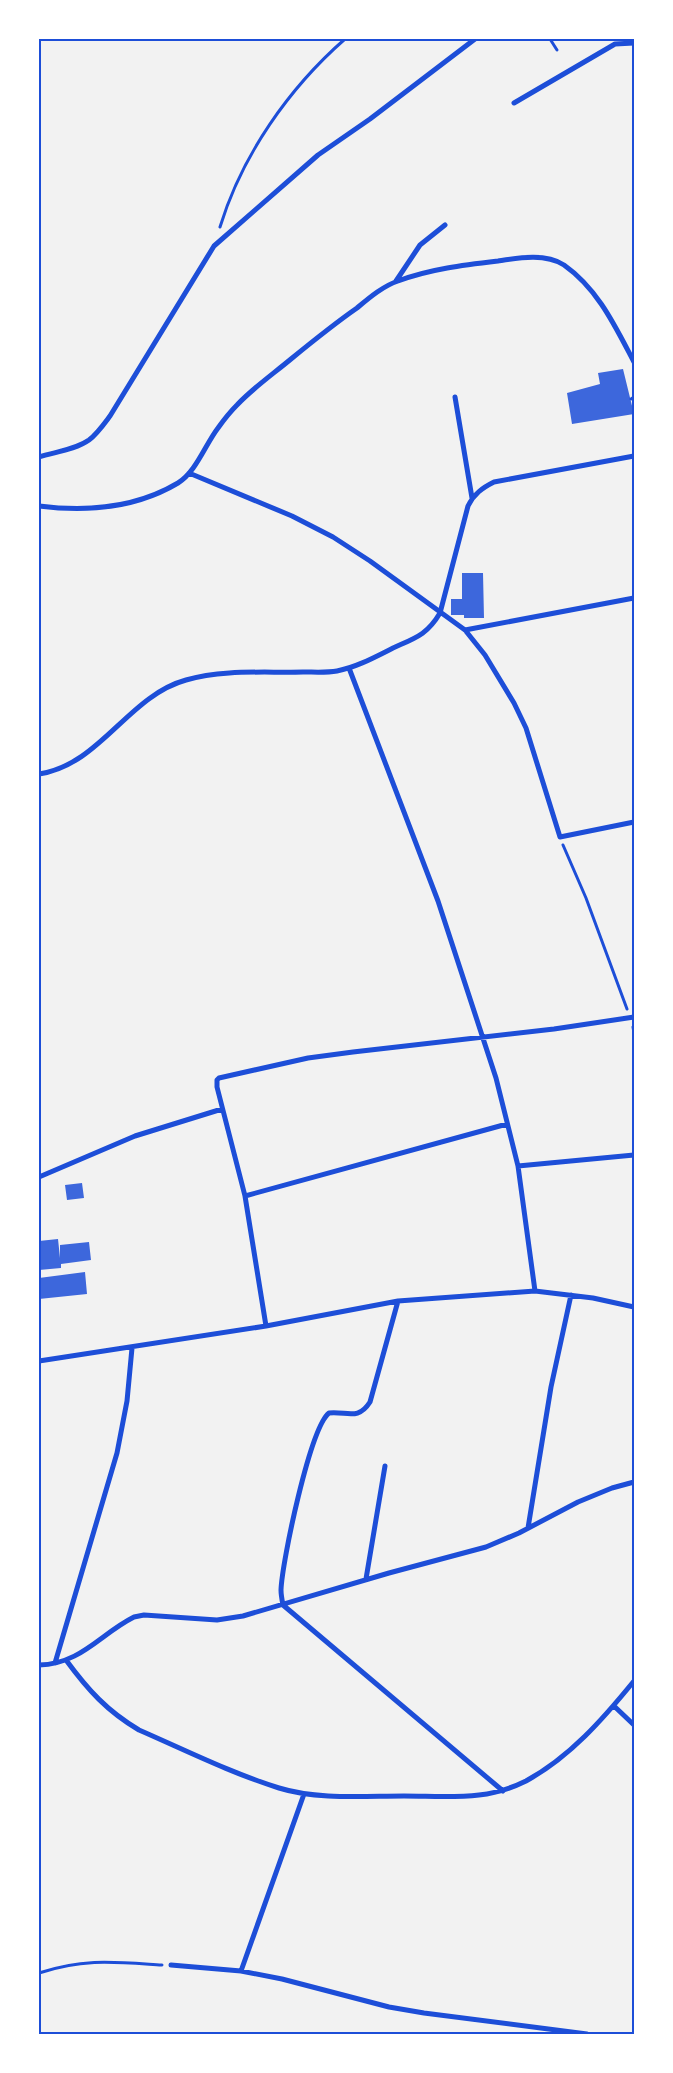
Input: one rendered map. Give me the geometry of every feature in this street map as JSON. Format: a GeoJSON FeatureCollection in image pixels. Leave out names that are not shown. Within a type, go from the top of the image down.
{"type":"FeatureCollection","features":[{"type":"Feature","properties":{"kind":"street"},"geometry":{"type":"LineString","coordinates":[[39,456],[88,441],[100,429],[110,416],[214,246],[318,155],[370,119],[476,39]]}},
{"type":"Feature","properties":{"kind":"street"},"geometry":{"type":"LineString","coordinates":[[514,103],[615,44],[634,43]]}},
{"type":"Feature","properties":{"kind":"street"},"geometry":{"type":"LineString","coordinates":[[396,281],[420,245],[445,225]]}},
{"type":"Feature","properties":{"kind":"street"},"geometry":{"type":"LineString","coordinates":[[39,506],[66,509],[100,509],[135,500],[164,490],[179,482],[189,473],[218,428],[237,406],[260,384],[340,320],[396,281],[447,268],[512,259],[539,258],[552,260],[563,265],[588,286],[600,300],[634,362]]}},
{"type":"Feature","properties":{"kind":"street"},"geometry":{"type":"LineString","coordinates":[[455,397],[472,498]]}},
{"type":"Feature","properties":{"kind":"street"},"geometry":{"type":"LineString","coordinates":[[39,774],[72,763],[142,703],[162,690],[184,680],[207,675],[335,671],[349,668],[422,635],[432,628],[440,613],[468,506],[472,498],[482,488],[494,482],[634,456]]}},
{"type":"Feature","properties":{"kind":"street"},"geometry":{"type":"LineString","coordinates":[[189,473],[292,516],[333,538],[370,561],[465,630],[485,655],[526,728],[560,837],[634,822]]}},
{"type":"Feature","properties":{"kind":"street"},"geometry":{"type":"LineString","coordinates":[[465,630],[634,598]]}},
{"type":"Feature","properties":{"kind":"street"},"geometry":{"type":"LineString","coordinates":[[349,668],[438,900],[481,1037],[496,1078],[518,1166],[535,1291]]}},
{"type":"Feature","properties":{"kind":"street"},"geometry":{"type":"LineString","coordinates":[[266,1326],[245,1196],[222,1109],[217,1080],[222,1077],[308,1058],[632,1018]]}},
{"type":"Feature","properties":{"kind":"street"},"geometry":{"type":"LineString","coordinates":[[39,1177],[135,1136],[222,1109]]}},
{"type":"Feature","properties":{"kind":"street"},"geometry":{"type":"LineString","coordinates":[[245,1196],[507,1124]]}},
{"type":"Feature","properties":{"kind":"street"},"geometry":{"type":"LineString","coordinates":[[518,1166],[634,1154]]}},
{"type":"Feature","properties":{"kind":"street"},"geometry":{"type":"LineString","coordinates":[[39,1361],[266,1326],[398,1301],[535,1291],[593,1298],[634,1307]]}},
{"type":"Feature","properties":{"kind":"street"},"geometry":{"type":"LineString","coordinates":[[528,1528],[551,1387],[571,1296]]}},
{"type":"Feature","properties":{"kind":"street"},"geometry":{"type":"LineString","coordinates":[[398,1301],[370,1402],[366,1410],[360,1414],[329,1413],[325,1416],[315,1437],[300,1493],[283,1572],[281,1592],[283,1605],[503,1791]]}},
{"type":"Feature","properties":{"kind":"street"},"geometry":{"type":"LineString","coordinates":[[55,1663],[117,1453],[127,1402],[132,1348]]}},
{"type":"Feature","properties":{"kind":"street"},"geometry":{"type":"LineString","coordinates":[[366,1579],[385,1466]]}},
{"type":"Feature","properties":{"kind":"street"},"geometry":{"type":"LineString","coordinates":[[39,1665],[55,1663],[79,1655],[134,1617],[164,1615],[217,1620],[243,1616],[366,1579],[486,1547],[578,1502],[612,1488],[634,1482]]}},
{"type":"Feature","properties":{"kind":"street"},"geometry":{"type":"LineString","coordinates":[[66,1660],[96,1699],[120,1719],[139,1730],[241,1773],[304,1794],[452,1796],[480,1795],[503,1791],[526,1781],[577,1745],[614,1706],[634,1681]]}},
{"type":"Feature","properties":{"kind":"street"},"geometry":{"type":"LineString","coordinates":[[614,1706],[634,1725]]}},
{"type":"Feature","properties":{"kind":"street"},"geometry":{"type":"LineString","coordinates":[[241,1971],[304,1794]]}},
{"type":"Feature","properties":{"kind":"street"},"geometry":{"type":"LineString","coordinates":[[171,1966],[241,1971],[282,1979],[389,2007],[587,2034]]}},
{"type":"Feature","properties":{"kind":"path"},"geometry":{"type":"LineString","coordinates":[[214,246],[226,206],[240,173],[276,116],[297,87],[324,57],[345,39]]}},
{"type":"Feature","properties":{"kind":"path"},"geometry":{"type":"LineString","coordinates":[[550,39],[557,50]]}},
{"type":"Feature","properties":{"kind":"path"},"geometry":{"type":"LineString","coordinates":[[560,837],[586,898],[632,1018],[634,1034]]}},
{"type":"Feature","properties":{"kind":"path"},"geometry":{"type":"LineString","coordinates":[[39,1973],[65,1965],[95,1961],[171,1966]]}},
{"type":"Feature","properties":{"kind":"building"},"geometry":{"type":"Polygon","coordinates":[[[623,369],[634,414],[572,424],[567,393],[600,384],[598,373],[623,369]]]}},
{"type":"Feature","properties":{"kind":"building"},"geometry":{"type":"Polygon","coordinates":[[[462,573],[483,573],[484,618],[464,618],[464,615],[451,615],[451,599],[462,599],[462,573]]]}},
{"type":"Feature","properties":{"kind":"building"},"geometry":{"type":"Polygon","coordinates":[[[82,1183],[84,1198],[67,1200],[65,1185],[82,1183]]]}},
{"type":"Feature","properties":{"kind":"building"},"geometry":{"type":"Polygon","coordinates":[[[58,1239],[60,1258],[60,1245],[89,1242],[91,1260],[61,1264],[61,1268],[39,1270],[39,1241],[58,1239]]]}},
{"type":"Feature","properties":{"kind":"building"},"geometry":{"type":"Polygon","coordinates":[[[85,1272],[87,1294],[39,1299],[39,1278],[85,1272]]]}}]}
